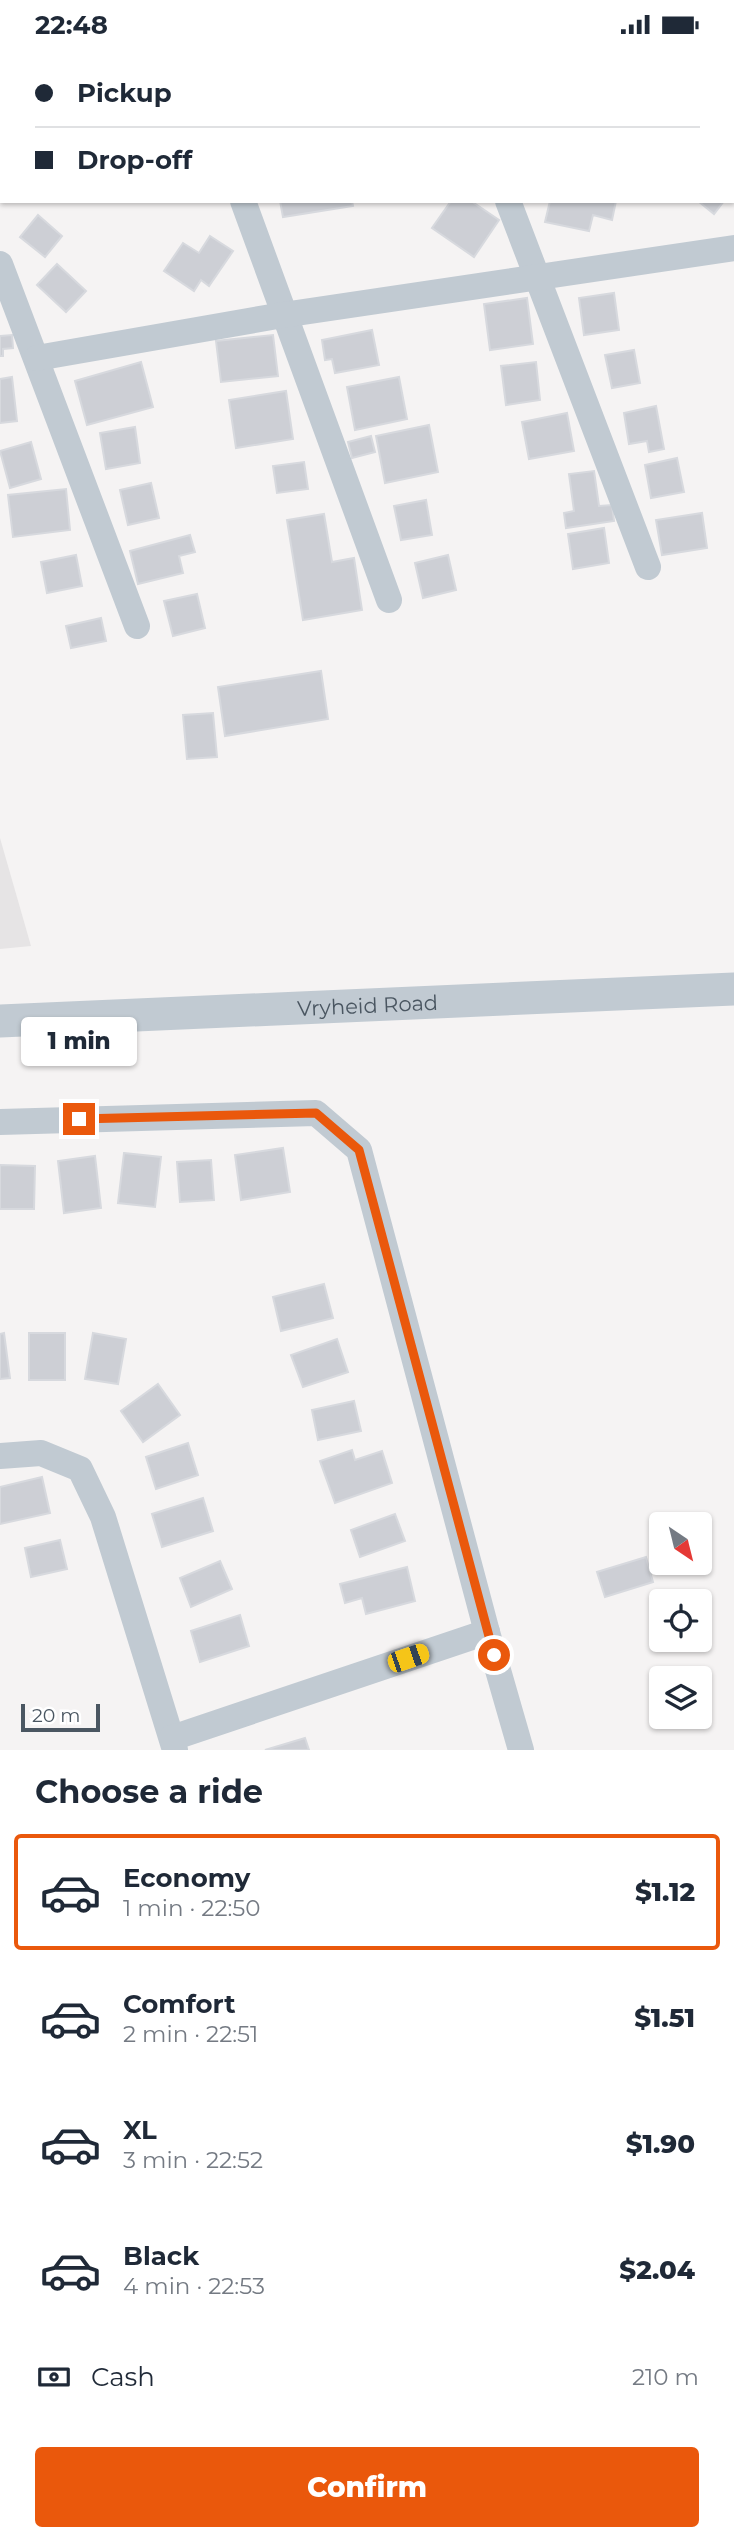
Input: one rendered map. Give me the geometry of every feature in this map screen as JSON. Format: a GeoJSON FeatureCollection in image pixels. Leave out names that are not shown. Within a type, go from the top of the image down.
{"type":"FeatureCollection","features":[{"type":"Feature","properties":{"kind":"street"},"geometry":{"type":"LineString","coordinates":[[244,203],[389,600]]}},
{"type":"Feature","properties":{"kind":"street"},"geometry":{"type":"LineString","coordinates":[[509,203],[648,567]]}},
{"type":"Feature","properties":{"kind":"street"},"geometry":{"type":"LineString","coordinates":[[37,358],[283,315],[538,280],[734,248]]}},
{"type":"Feature","properties":{"kind":"street"},"geometry":{"type":"LineString","coordinates":[[0,264],[137,626]]}},
{"type":"Feature","properties":{"kind":"street","name":"Vryheid Road"},"geometry":{"type":"LineString","coordinates":[[0,1021],[734,989]]}},
{"type":"Feature","properties":{"kind":"street"},"geometry":{"type":"LineString","coordinates":[[0,1122],[316,1113],[359,1150],[487,1632],[522,1750]]}},
{"type":"Feature","properties":{"kind":"street"},"geometry":{"type":"LineString","coordinates":[[0,1456],[41,1453],[80,1469],[103,1517],[174,1744],[487,1632]]}},
{"type":"Feature","properties":{"kind":"shaded area"},"geometry":{"type":"Polygon","coordinates":[[[0,838],[31,946],[0,949],[0,838]]]}},
{"type":"Feature","properties":{"kind":"building"},"geometry":{"type":"Polygon","coordinates":[[[280,203],[352,203],[353,206],[283,217],[280,203]]]}},
{"type":"Feature","properties":{"kind":"building"},"geometry":{"type":"Polygon","coordinates":[[[450,203],[474,203],[499,220],[474,257],[432,228],[450,203]]]}},
{"type":"Feature","properties":{"kind":"building"},"geometry":{"type":"Polygon","coordinates":[[[550,203],[616,203],[612,220],[593,215],[589,231],[545,222],[550,203]]]}},
{"type":"Feature","properties":{"kind":"building"},"geometry":{"type":"Polygon","coordinates":[[[700,203],[722,203],[714,214],[700,203]]]}},
{"type":"Feature","properties":{"kind":"building"},"geometry":{"type":"Polygon","coordinates":[[[38,215],[62,236],[45,257],[20,237],[38,215]]]}},
{"type":"Feature","properties":{"kind":"building"},"geometry":{"type":"Polygon","coordinates":[[[210,236],[233,251],[209,286],[201,280],[194,291],[164,271],[183,243],[199,253],[210,236]]]}},
{"type":"Feature","properties":{"kind":"building"},"geometry":{"type":"Polygon","coordinates":[[[57,264],[86,291],[66,312],[37,285],[57,264]]]}},
{"type":"Feature","properties":{"kind":"building"},"geometry":{"type":"Polygon","coordinates":[[[614,293],[619,330],[584,335],[579,298],[614,293]]]}},
{"type":"Feature","properties":{"kind":"building"},"geometry":{"type":"Polygon","coordinates":[[[527,298],[533,344],[490,350],[484,304],[527,298]]]}},
{"type":"Feature","properties":{"kind":"building"},"geometry":{"type":"Polygon","coordinates":[[[372,330],[379,365],[335,373],[332,359],[325,360],[322,340],[372,330]]]}},
{"type":"Feature","properties":{"kind":"building"},"geometry":{"type":"Polygon","coordinates":[[[12,335],[13,348],[3,349],[3,356],[0,356],[0,336],[12,335]]]}},
{"type":"Feature","properties":{"kind":"building"},"geometry":{"type":"Polygon","coordinates":[[[273,335],[278,376],[221,382],[216,341],[273,335]]]}},
{"type":"Feature","properties":{"kind":"building"},"geometry":{"type":"Polygon","coordinates":[[[634,350],[640,383],[612,388],[605,355],[634,350]]]}},
{"type":"Feature","properties":{"kind":"building"},"geometry":{"type":"Polygon","coordinates":[[[141,362],[153,407],[87,425],[75,381],[141,362]]]}},
{"type":"Feature","properties":{"kind":"building"},"geometry":{"type":"Polygon","coordinates":[[[536,362],[540,400],[506,405],[501,366],[536,362]]]}},
{"type":"Feature","properties":{"kind":"building"},"geometry":{"type":"Polygon","coordinates":[[[12,377],[17,421],[0,423],[0,379],[12,377]]]}},
{"type":"Feature","properties":{"kind":"building"},"geometry":{"type":"Polygon","coordinates":[[[399,377],[407,419],[355,430],[347,387],[399,377]]]}},
{"type":"Feature","properties":{"kind":"building"},"geometry":{"type":"Polygon","coordinates":[[[286,391],[293,439],[236,448],[229,400],[286,391]]]}},
{"type":"Feature","properties":{"kind":"building"},"geometry":{"type":"Polygon","coordinates":[[[656,406],[664,449],[649,452],[647,441],[629,444],[624,413],[656,406]]]}},
{"type":"Feature","properties":{"kind":"building"},"geometry":{"type":"Polygon","coordinates":[[[567,413],[574,451],[529,459],[522,422],[567,413]]]}},
{"type":"Feature","properties":{"kind":"building"},"geometry":{"type":"Polygon","coordinates":[[[429,425],[438,472],[385,483],[376,436],[429,425]]]}},
{"type":"Feature","properties":{"kind":"building"},"geometry":{"type":"Polygon","coordinates":[[[135,427],[140,463],[106,469],[100,433],[135,427]]]}},
{"type":"Feature","properties":{"kind":"building"},"geometry":{"type":"Polygon","coordinates":[[[371,436],[375,452],[352,458],[348,442],[371,436]]]}},
{"type":"Feature","properties":{"kind":"building"},"geometry":{"type":"Polygon","coordinates":[[[31,442],[41,479],[10,488],[0,451],[31,442]]]}},
{"type":"Feature","properties":{"kind":"building"},"geometry":{"type":"Polygon","coordinates":[[[677,458],[684,492],[651,498],[645,465],[677,458]]]}},
{"type":"Feature","properties":{"kind":"building"},"geometry":{"type":"Polygon","coordinates":[[[304,462],[308,489],[277,493],[273,466],[304,462]]]}},
{"type":"Feature","properties":{"kind":"building"},"geometry":{"type":"Polygon","coordinates":[[[594,471],[599,506],[612,505],[614,521],[566,528],[564,513],[574,511],[569,474],[594,471]]]}},
{"type":"Feature","properties":{"kind":"building"},"geometry":{"type":"Polygon","coordinates":[[[151,483],[159,518],[128,525],[120,490],[151,483]]]}},
{"type":"Feature","properties":{"kind":"building"},"geometry":{"type":"Polygon","coordinates":[[[66,489],[70,530],[13,537],[8,495],[66,489]]]}},
{"type":"Feature","properties":{"kind":"building"},"geometry":{"type":"Polygon","coordinates":[[[426,500],[432,535],[401,540],[394,506],[426,500]]]}},
{"type":"Feature","properties":{"kind":"building"},"geometry":{"type":"Polygon","coordinates":[[[702,513],[707,548],[662,555],[656,520],[702,513]]]}},
{"type":"Feature","properties":{"kind":"building"},"geometry":{"type":"Polygon","coordinates":[[[324,514],[332,562],[354,558],[362,610],[303,620],[287,520],[324,514]]]}},
{"type":"Feature","properties":{"kind":"building"},"geometry":{"type":"Polygon","coordinates":[[[604,528],[609,563],[573,569],[568,534],[604,528]]]}},
{"type":"Feature","properties":{"kind":"building"},"geometry":{"type":"Polygon","coordinates":[[[190,535],[195,552],[179,556],[183,573],[138,584],[130,551],[190,535]]]}},
{"type":"Feature","properties":{"kind":"building"},"geometry":{"type":"Polygon","coordinates":[[[76,555],[82,586],[47,593],[41,562],[76,555]]]}},
{"type":"Feature","properties":{"kind":"building"},"geometry":{"type":"Polygon","coordinates":[[[448,555],[456,590],[423,598],[415,563],[448,555]]]}},
{"type":"Feature","properties":{"kind":"building"},"geometry":{"type":"Polygon","coordinates":[[[197,594],[205,628],[173,636],[164,601],[197,594]]]}},
{"type":"Feature","properties":{"kind":"building"},"geometry":{"type":"Polygon","coordinates":[[[101,618],[106,641],[71,648],[66,626],[101,618]]]}},
{"type":"Feature","properties":{"kind":"building"},"geometry":{"type":"Polygon","coordinates":[[[321,671],[328,719],[225,736],[218,687],[321,671]]]}},
{"type":"Feature","properties":{"kind":"building"},"geometry":{"type":"Polygon","coordinates":[[[213,713],[217,757],[187,759],[183,715],[213,713]]]}},
{"type":"Feature","properties":{"kind":"building"},"geometry":{"type":"Polygon","coordinates":[[[283,1148],[290,1192],[241,1200],[235,1155],[283,1148]]]}},
{"type":"Feature","properties":{"kind":"building"},"geometry":{"type":"Polygon","coordinates":[[[124,1153],[161,1157],[155,1207],[118,1203],[124,1153]]]}},
{"type":"Feature","properties":{"kind":"building"},"geometry":{"type":"Polygon","coordinates":[[[95,1156],[101,1208],[64,1213],[58,1161],[95,1156]]]}},
{"type":"Feature","properties":{"kind":"building"},"geometry":{"type":"Polygon","coordinates":[[[211,1160],[214,1200],[180,1202],[177,1162],[211,1160]]]}},
{"type":"Feature","properties":{"kind":"building"},"geometry":{"type":"Polygon","coordinates":[[[0,1165],[35,1166],[34,1209],[0,1209],[0,1165]]]}},
{"type":"Feature","properties":{"kind":"building"},"geometry":{"type":"Polygon","coordinates":[[[324,1284],[333,1318],[281,1331],[273,1297],[324,1284]]]}},
{"type":"Feature","properties":{"kind":"building"},"geometry":{"type":"Polygon","coordinates":[[[4,1333],[10,1378],[0,1379],[0,1334],[4,1333]]]}},
{"type":"Feature","properties":{"kind":"building"},"geometry":{"type":"Polygon","coordinates":[[[29,1333],[65,1333],[65,1380],[29,1380],[29,1333]]]}},
{"type":"Feature","properties":{"kind":"building"},"geometry":{"type":"Polygon","coordinates":[[[93,1333],[126,1339],[118,1384],[85,1379],[93,1333]]]}},
{"type":"Feature","properties":{"kind":"building"},"geometry":{"type":"Polygon","coordinates":[[[337,1339],[348,1372],[303,1387],[291,1355],[337,1339]]]}},
{"type":"Feature","properties":{"kind":"building"},"geometry":{"type":"Polygon","coordinates":[[[158,1384],[180,1415],[143,1442],[121,1411],[158,1384]]]}},
{"type":"Feature","properties":{"kind":"building"},"geometry":{"type":"Polygon","coordinates":[[[354,1401],[361,1431],[318,1440],[312,1410],[354,1401]]]}},
{"type":"Feature","properties":{"kind":"building"},"geometry":{"type":"Polygon","coordinates":[[[188,1443],[198,1475],[156,1489],[146,1457],[188,1443]]]}},
{"type":"Feature","properties":{"kind":"building"},"geometry":{"type":"Polygon","coordinates":[[[352,1450],[355,1460],[382,1451],[392,1483],[335,1503],[320,1461],[352,1450]]]}},
{"type":"Feature","properties":{"kind":"building"},"geometry":{"type":"Polygon","coordinates":[[[42,1477],[50,1513],[0,1524],[0,1487],[42,1477]]]}},
{"type":"Feature","properties":{"kind":"building"},"geometry":{"type":"Polygon","coordinates":[[[203,1498],[213,1531],[162,1547],[152,1514],[203,1498]]]}},
{"type":"Feature","properties":{"kind":"building"},"geometry":{"type":"Polygon","coordinates":[[[395,1514],[405,1541],[360,1557],[351,1530],[395,1514]]]}},
{"type":"Feature","properties":{"kind":"building"},"geometry":{"type":"Polygon","coordinates":[[[60,1540],[67,1569],[31,1577],[25,1548],[60,1540]]]}},
{"type":"Feature","properties":{"kind":"building"},"geometry":{"type":"Polygon","coordinates":[[[646,1557],[653,1582],[605,1597],[597,1572],[646,1557]]]}},
{"type":"Feature","properties":{"kind":"building"},"geometry":{"type":"Polygon","coordinates":[[[220,1561],[232,1589],[191,1607],[180,1578],[220,1561]]]}},
{"type":"Feature","properties":{"kind":"building"},"geometry":{"type":"Polygon","coordinates":[[[407,1567],[415,1601],[366,1614],[362,1598],[345,1603],[340,1584],[407,1567]]]}},
{"type":"Feature","properties":{"kind":"building"},"geometry":{"type":"Polygon","coordinates":[[[240,1615],[249,1646],[200,1662],[191,1631],[240,1615]]]}},
{"type":"Feature","properties":{"kind":"building"},"geometry":{"type":"Polygon","coordinates":[[[305,1738],[309,1750],[265,1750],[305,1738]]]}},
{"type":"Feature","properties":{"kind":"route"},"geometry":{"type":"LineString","coordinates":[[79,1119],[316,1113],[359,1150],[494,1655]]}}]}
